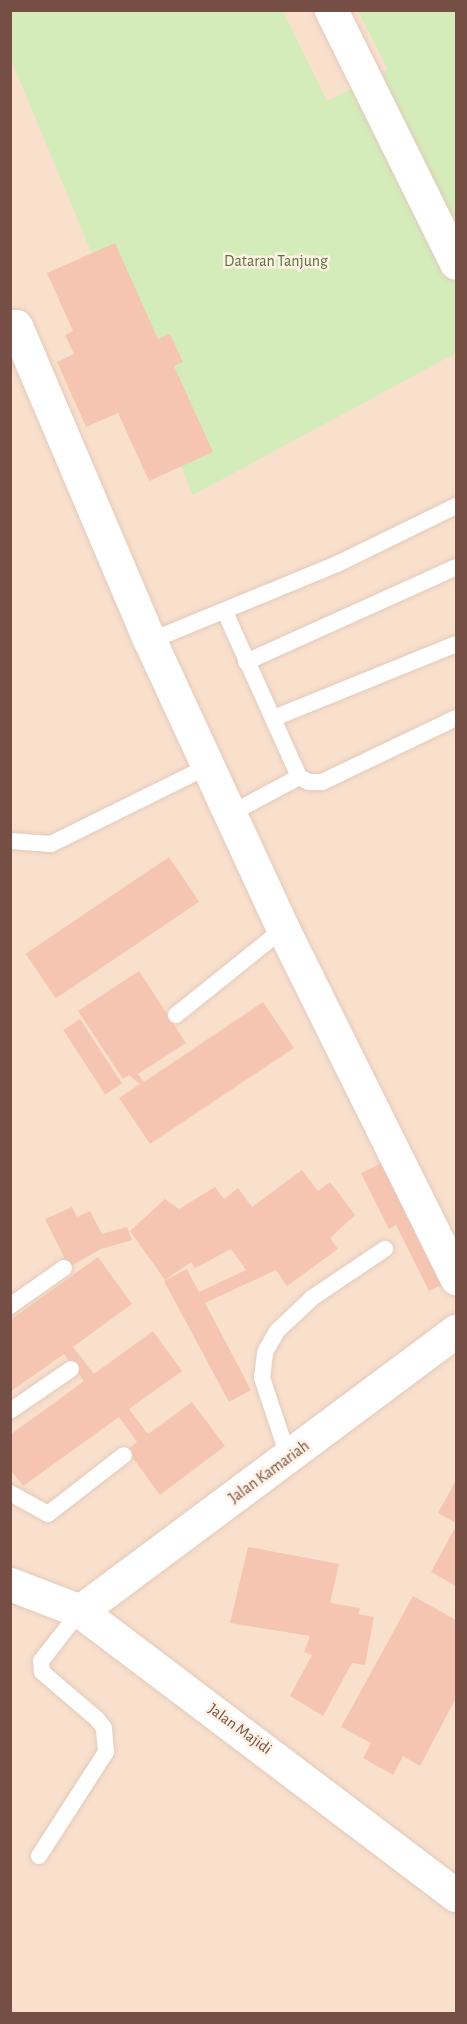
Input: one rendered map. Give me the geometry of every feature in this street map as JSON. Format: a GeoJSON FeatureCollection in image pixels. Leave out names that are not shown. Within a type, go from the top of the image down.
{"type":"FeatureCollection","features":[{"type":"Feature","properties":{"kind":"street"},"geometry":{"type":"LineString","coordinates":[[331,10],[456,263]]}},
{"type":"Feature","properties":{"kind":"street"},"geometry":{"type":"LineString","coordinates":[[10,327],[16,326],[150,641],[207,767],[283,929],[456,1278]]}},
{"type":"Feature","properties":{"kind":"street","name":"Jalan Kamariah"},"geometry":{"type":"LineString","coordinates":[[80,1611],[289,1459],[456,1330]]}},
{"type":"Feature","properties":{"kind":"street","name":"Jalan Majidi"},"geometry":{"type":"LineString","coordinates":[[10,1584],[80,1611],[456,1895]]}},
{"type":"Feature","properties":{"kind":"lane"},"geometry":{"type":"LineString","coordinates":[[150,641],[225,612],[456,506]]}},
{"type":"Feature","properties":{"kind":"lane"},"geometry":{"type":"LineString","coordinates":[[246,662],[456,567]]}},
{"type":"Feature","properties":{"kind":"lane"},"geometry":{"type":"LineString","coordinates":[[225,612],[299,777]]}},
{"type":"Feature","properties":{"kind":"lane"},"geometry":{"type":"LineString","coordinates":[[274,718],[456,644]]}},
{"type":"Feature","properties":{"kind":"lane"},"geometry":{"type":"LineString","coordinates":[[230,814],[299,777],[322,782],[456,718]]}},
{"type":"Feature","properties":{"kind":"lane"},"geometry":{"type":"LineString","coordinates":[[10,841],[51,844],[207,767]]}},
{"type":"Feature","properties":{"kind":"lane"},"geometry":{"type":"LineString","coordinates":[[176,1016],[283,929]]}},
{"type":"Feature","properties":{"kind":"lane"},"geometry":{"type":"LineString","coordinates":[[289,1459],[262,1378],[265,1352],[276,1331],[312,1298],[385,1249]]}},
{"type":"Feature","properties":{"kind":"lane"},"geometry":{"type":"LineString","coordinates":[[10,1306],[64,1268]]}},
{"type":"Feature","properties":{"kind":"lane"},"geometry":{"type":"LineString","coordinates":[[10,1411],[71,1369]]}},
{"type":"Feature","properties":{"kind":"lane"},"geometry":{"type":"LineString","coordinates":[[10,1493],[48,1514],[124,1455]]}},
{"type":"Feature","properties":{"kind":"lane"},"geometry":{"type":"LineString","coordinates":[[39,1856],[106,1752],[104,1728],[97,1719],[42,1672],[41,1661],[80,1611]]}},
{"type":"Feature","properties":{"kind":"shaded area"},"geometry":{"type":"Polygon","coordinates":[[[11,11],[456,11],[456,2013],[11,2013],[11,11]]]}},
{"type":"Feature","properties":{"kind":"green space","name":"Dataran Tanjung"},"geometry":{"type":"Polygon","coordinates":[[[10,11],[283,11],[327,101],[388,70],[358,11],[456,11],[456,353],[193,495],[11,60],[10,11]]]}},
{"type":"Feature","properties":{"kind":"building"},"geometry":{"type":"Polygon","coordinates":[[[115,243],[158,339],[170,334],[183,362],[174,366],[213,452],[149,481],[118,413],[86,427],[57,362],[74,354],[65,335],[73,331],[47,273],[115,243]]]}},
{"type":"Feature","properties":{"kind":"building"},"geometry":{"type":"Polygon","coordinates":[[[169,857],[199,902],[56,999],[26,954],[169,857]]]}},
{"type":"Feature","properties":{"kind":"building"},"geometry":{"type":"Polygon","coordinates":[[[139,971],[186,1043],[138,1074],[144,1082],[263,1002],[294,1048],[150,1144],[119,1098],[140,1084],[129,1075],[123,1079],[78,1011],[139,971]]]}},
{"type":"Feature","properties":{"kind":"building"},"geometry":{"type":"Polygon","coordinates":[[[80,1019],[122,1084],[105,1094],[63,1030],[80,1019]]]}},
{"type":"Feature","properties":{"kind":"building"},"geometry":{"type":"Polygon","coordinates":[[[392,1158],[453,1279],[429,1291],[396,1225],[389,1229],[361,1173],[392,1158]]]}},
{"type":"Feature","properties":{"kind":"building"},"geometry":{"type":"Polygon","coordinates":[[[302,1170],[318,1191],[330,1182],[355,1215],[330,1238],[338,1249],[287,1286],[276,1270],[205,1303],[251,1390],[229,1402],[164,1281],[187,1269],[199,1292],[246,1270],[231,1249],[195,1268],[191,1262],[165,1280],[130,1231],[165,1199],[179,1209],[215,1187],[224,1199],[238,1188],[252,1207],[302,1170]]]}},
{"type":"Feature","properties":{"kind":"building"},"geometry":{"type":"Polygon","coordinates":[[[72,1207],[77,1217],[90,1211],[102,1234],[127,1227],[132,1240],[101,1249],[69,1267],[45,1219],[72,1207]]]}},
{"type":"Feature","properties":{"kind":"building"},"geometry":{"type":"Polygon","coordinates":[[[98,1257],[132,1304],[73,1347],[94,1374],[153,1331],[182,1371],[129,1409],[148,1434],[192,1402],[225,1446],[160,1495],[127,1450],[137,1442],[119,1417],[23,1486],[10,1469],[10,1435],[84,1381],[64,1354],[10,1392],[10,1320],[98,1257]]]}},
{"type":"Feature","properties":{"kind":"building"},"geometry":{"type":"Polygon","coordinates":[[[456,1480],[456,1523],[438,1513],[456,1480]]]}},
{"type":"Feature","properties":{"kind":"building"},"geometry":{"type":"Polygon","coordinates":[[[456,1526],[456,1586],[431,1572],[456,1526]]]}},
{"type":"Feature","properties":{"kind":"building"},"geometry":{"type":"Polygon","coordinates":[[[248,1547],[339,1564],[330,1603],[360,1608],[358,1614],[374,1617],[365,1665],[352,1663],[323,1716],[290,1696],[312,1655],[304,1652],[310,1636],[230,1623],[248,1547]]]}},
{"type":"Feature","properties":{"kind":"building"},"geometry":{"type":"Polygon","coordinates":[[[413,1596],[456,1620],[456,1698],[420,1766],[403,1756],[393,1775],[363,1758],[371,1743],[341,1727],[413,1596]]]}}]}
